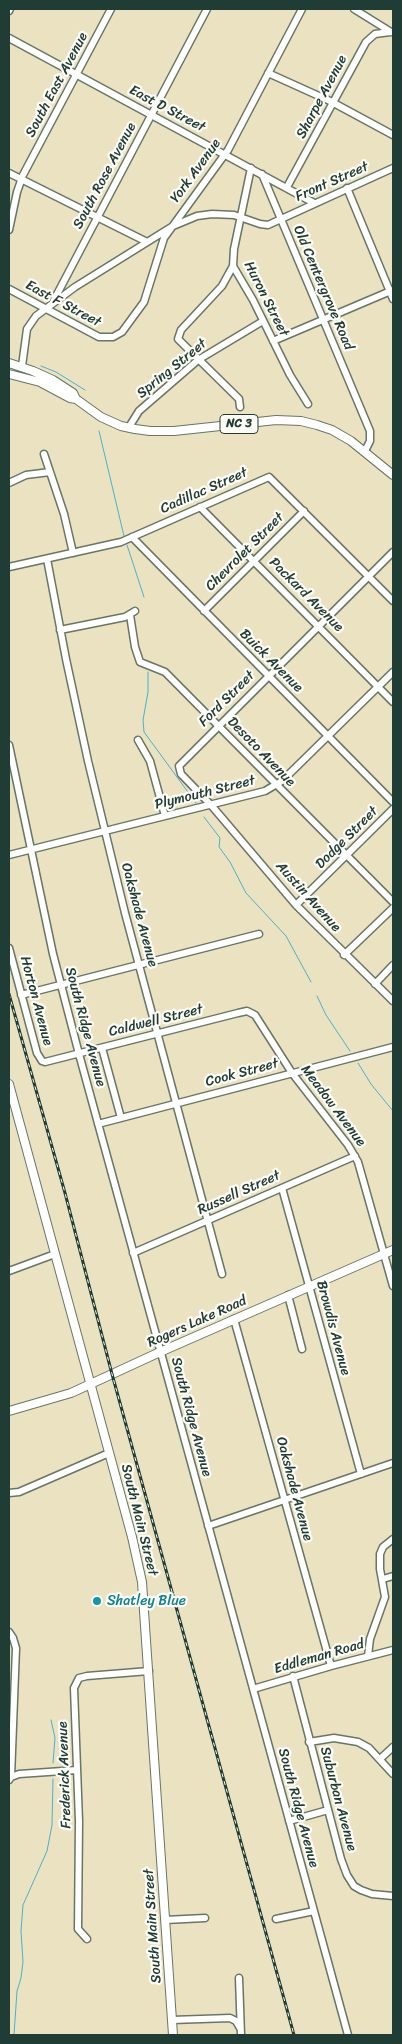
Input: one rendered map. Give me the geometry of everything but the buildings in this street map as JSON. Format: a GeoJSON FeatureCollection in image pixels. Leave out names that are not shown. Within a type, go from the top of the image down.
{"type":"FeatureCollection","features":[{"type":"Feature","properties":{"kind":"main road","name":"NC 3"},"geometry":{"type":"LineString","coordinates":[[9,363],[22,366],[53,380],[73,393],[76,399]]}},
{"type":"Feature","properties":{"kind":"main road"},"geometry":{"type":"LineString","coordinates":[[9,372],[18,370],[22,366]]}},
{"type":"Feature","properties":{"kind":"main road","name":"NC 3"},"geometry":{"type":"LineString","coordinates":[[9,372],[40,382],[70,398],[76,399],[101,417],[129,428],[160,432],[276,420],[301,421],[332,430],[365,451],[393,475]]}},
{"type":"Feature","properties":{"kind":"main road","name":"South Main Street"},"geometry":{"type":"LineString","coordinates":[[9,1084],[140,1569],[144,1599],[173,2035]]}},
{"type":"Feature","properties":{"kind":"main road","name":"Rogers Lake Road"},"geometry":{"type":"LineString","coordinates":[[9,1411],[62,1396],[393,1250]]}},
{"type":"Feature","properties":{"kind":"street","name":"South East Avenue"},"geometry":{"type":"LineString","coordinates":[[9,230],[21,180],[112,9]]}},
{"type":"Feature","properties":{"kind":"street","name":"South Rose Avenue"},"geometry":{"type":"LineString","coordinates":[[53,302],[207,9]]}},
{"type":"Feature","properties":{"kind":"street","name":"York Avenue"},"geometry":{"type":"LineString","coordinates":[[107,339],[114,338],[122,332],[144,302],[159,248],[225,155],[302,9]]}},
{"type":"Feature","properties":{"kind":"street"},"geometry":{"type":"LineString","coordinates":[[354,9],[392,33]]}},
{"type":"Feature","properties":{"kind":"street","name":"Sharpe Avenue"},"geometry":{"type":"LineString","coordinates":[[287,187],[366,42],[375,34],[392,33]]}},
{"type":"Feature","properties":{"kind":"street","name":"East D Street"},"geometry":{"type":"LineString","coordinates":[[9,38],[314,203]]}},
{"type":"Feature","properties":{"kind":"street"},"geometry":{"type":"LineString","coordinates":[[268,73],[333,103],[393,135]]}},
{"type":"Feature","properties":{"kind":"street","name":"Huron Street"},"geometry":{"type":"LineString","coordinates":[[251,168],[240,216],[233,266],[290,375],[308,404]]}},
{"type":"Feature","properties":{"kind":"street","name":"Front Street"},"geometry":{"type":"LineString","coordinates":[[280,219],[393,168]]}},
{"type":"Feature","properties":{"kind":"street"},"geometry":{"type":"LineString","coordinates":[[9,173],[147,242]]}},
{"type":"Feature","properties":{"kind":"street"},"geometry":{"type":"LineString","coordinates":[[262,174],[280,219]]}},
{"type":"Feature","properties":{"kind":"street"},"geometry":{"type":"LineString","coordinates":[[347,188],[392,291],[393,299]]}},
{"type":"Feature","properties":{"kind":"street","name":"Old Centergrove Road"},"geometry":{"type":"LineString","coordinates":[[22,366],[28,327],[36,316],[53,302],[173,226],[205,214],[240,216],[262,225],[280,219],[370,431],[370,441],[365,451]]}},
{"type":"Feature","properties":{"kind":"street"},"geometry":{"type":"LineString","coordinates":[[233,266],[222,286],[179,334],[178,339],[240,399],[240,407]]}},
{"type":"Feature","properties":{"kind":"street","name":"East F Street"},"geometry":{"type":"LineString","coordinates":[[9,289],[93,334],[107,339]]}},
{"type":"Feature","properties":{"kind":"street"},"geometry":{"type":"LineString","coordinates":[[273,341],[392,291]]}},
{"type":"Feature","properties":{"kind":"street","name":"Spring Street"},"geometry":{"type":"LineString","coordinates":[[129,428],[139,411],[198,360],[263,321]]}},
{"type":"Feature","properties":{"kind":"street"},"geometry":{"type":"LineString","coordinates":[[44,454],[64,514],[73,553]]}},
{"type":"Feature","properties":{"kind":"street"},"geometry":{"type":"LineString","coordinates":[[9,483],[26,476],[50,472]]}},
{"type":"Feature","properties":{"kind":"street","name":"Cadillac Street"},"geometry":{"type":"LineString","coordinates":[[9,567],[101,547],[132,537],[270,477],[393,601]]}},
{"type":"Feature","properties":{"kind":"street","name":"Packard Avenue"},"geometry":{"type":"LineString","coordinates":[[200,507],[393,702]]}},
{"type":"Feature","properties":{"kind":"street","name":"Chevrolet Street"},"geometry":{"type":"LineString","coordinates":[[204,611],[304,511]]}},
{"type":"Feature","properties":{"kind":"street","name":"Buick Avenue"},"geometry":{"type":"LineString","coordinates":[[132,537],[393,802]]}},
{"type":"Feature","properties":{"kind":"street","name":"Ford Street"},"geometry":{"type":"LineString","coordinates":[[211,805],[181,774],[179,766],[393,552]]}},
{"type":"Feature","properties":{"kind":"street","name":"Oakshade Avenue"},"geometry":{"type":"LineString","coordinates":[[48,559],[60,630],[105,831],[157,1034],[222,1274]]}},
{"type":"Feature","properties":{"kind":"street","name":"Desoto Avenue"},"geometry":{"type":"LineString","coordinates":[[60,630],[132,613],[134,647],[140,662],[165,672],[393,902]]}},
{"type":"Feature","properties":{"kind":"street","name":"Plymouth Street"},"geometry":{"type":"LineString","coordinates":[[9,855],[265,791],[276,785],[393,672]]}},
{"type":"Feature","properties":{"kind":"street"},"geometry":{"type":"LineString","coordinates":[[138,740],[150,761],[165,816]]}},
{"type":"Feature","properties":{"kind":"street","name":"South Ridge Avenue"},"geometry":{"type":"LineString","coordinates":[[9,745],[30,850],[78,1054],[348,2035]]}},
{"type":"Feature","properties":{"kind":"street","name":"Austin Avenue"},"geometry":{"type":"LineString","coordinates":[[211,805],[296,905],[344,955],[393,1001]]}},
{"type":"Feature","properties":{"kind":"street","name":"Dodge Street"},"geometry":{"type":"LineString","coordinates":[[296,905],[393,809]]}},
{"type":"Feature","properties":{"kind":"street"},"geometry":{"type":"LineString","coordinates":[[344,955],[393,908]]}},
{"type":"Feature","properties":{"kind":"street"},"geometry":{"type":"LineString","coordinates":[[21,995],[259,934]]}},
{"type":"Feature","properties":{"kind":"street","name":"Horton Avenue"},"geometry":{"type":"LineString","coordinates":[[9,948],[37,1053],[42,1061]]}},
{"type":"Feature","properties":{"kind":"street"},"geometry":{"type":"LineString","coordinates":[[375,984],[393,965]]}},
{"type":"Feature","properties":{"kind":"street","name":"Caldwell Street"},"geometry":{"type":"LineString","coordinates":[[42,1061],[50,1062],[247,1011]]}},
{"type":"Feature","properties":{"kind":"street","name":"Meadow Avenue"},"geometry":{"type":"LineString","coordinates":[[247,1011],[255,1015],[292,1073],[355,1156],[393,1286]]}},
{"type":"Feature","properties":{"kind":"street","name":"Cook Street"},"geometry":{"type":"LineString","coordinates":[[98,1124],[393,1047]]}},
{"type":"Feature","properties":{"kind":"street"},"geometry":{"type":"LineString","coordinates":[[102,1048],[121,1118]]}},
{"type":"Feature","properties":{"kind":"street","name":"Russell Street"},"geometry":{"type":"LineString","coordinates":[[133,1253],[355,1156]]}},
{"type":"Feature","properties":{"kind":"street","name":"Browdis Avenue"},"geometry":{"type":"LineString","coordinates":[[282,1188],[361,1474]]}},
{"type":"Feature","properties":{"kind":"street"},"geometry":{"type":"LineString","coordinates":[[9,1270],[55,1254]]}},
{"type":"Feature","properties":{"kind":"street"},"geometry":{"type":"LineString","coordinates":[[288,1295],[302,1349]]}},
{"type":"Feature","properties":{"kind":"street","name":"Oakshade Avenue"},"geometry":{"type":"LineString","coordinates":[[234,1319],[331,1666]]}},
{"type":"Feature","properties":{"kind":"street"},"geometry":{"type":"LineString","coordinates":[[9,1493],[18,1492],[109,1453]]}},
{"type":"Feature","properties":{"kind":"street"},"geometry":{"type":"LineString","coordinates":[[208,1526],[393,1463]]}},
{"type":"Feature","properties":{"kind":"street"},"geometry":{"type":"LineString","coordinates":[[368,1656],[370,1639],[385,1601],[380,1554],[384,1546],[393,1539]]}},
{"type":"Feature","properties":{"kind":"street"},"geometry":{"type":"LineString","coordinates":[[383,1580],[393,1576]]}},
{"type":"Feature","properties":{"kind":"street"},"geometry":{"type":"LineString","coordinates":[[9,1632],[16,1648],[10,1779]]}},
{"type":"Feature","properties":{"kind":"street","name":"Eddleman Road"},"geometry":{"type":"LineString","coordinates":[[253,1689],[293,1676],[393,1650]]}},
{"type":"Feature","properties":{"kind":"street","name":"Frederick Avenue"},"geometry":{"type":"LineString","coordinates":[[86,1939],[78,1929],[80,1868],[74,1688],[77,1681],[86,1676],[149,1671]]}},
{"type":"Feature","properties":{"kind":"street","name":"Suburban Avenue"},"geometry":{"type":"LineString","coordinates":[[293,1676],[341,1860],[351,1882],[366,1892],[393,1896]]}},
{"type":"Feature","properties":{"kind":"street"},"geometry":{"type":"LineString","coordinates":[[309,1742],[334,1738],[346,1739],[369,1748],[393,1774]]}},
{"type":"Feature","properties":{"kind":"street"},"geometry":{"type":"LineString","coordinates":[[380,1759],[393,1746]]}},
{"type":"Feature","properties":{"kind":"street"},"geometry":{"type":"LineString","coordinates":[[10,1779],[19,1774],[77,1770]]}},
{"type":"Feature","properties":{"kind":"street"},"geometry":{"type":"LineString","coordinates":[[289,1821],[328,1810]]}},
{"type":"Feature","properties":{"kind":"street"},"geometry":{"type":"LineString","coordinates":[[276,1919],[314,1911]]}},
{"type":"Feature","properties":{"kind":"street"},"geometry":{"type":"LineString","coordinates":[[165,1920],[205,1918]]}},
{"type":"Feature","properties":{"kind":"street"},"geometry":{"type":"LineString","coordinates":[[240,1978],[241,2035]]}},
{"type":"Feature","properties":{"kind":"street"},"geometry":{"type":"LineString","coordinates":[[172,2020],[230,2018],[236,2021],[240,2028]]}},
{"type":"Feature","properties":{"kind":"waterway"},"geometry":{"type":"LineString","coordinates":[[41,366],[56,372],[85,390]]}},
{"type":"Feature","properties":{"kind":"waterway"},"geometry":{"type":"LineString","coordinates":[[99,431],[124,536]]}},
{"type":"Feature","properties":{"kind":"waterway"},"geometry":{"type":"LineString","coordinates":[[127,545],[144,597]]}},
{"type":"Feature","properties":{"kind":"waterway"},"geometry":{"type":"LineString","coordinates":[[148,672],[148,692],[143,720],[144,732],[196,803]]}},
{"type":"Feature","properties":{"kind":"waterway"},"geometry":{"type":"LineString","coordinates":[[204,817],[220,838],[219,847],[230,862],[246,893],[286,936],[311,982]]}},
{"type":"Feature","properties":{"kind":"waterway"},"geometry":{"type":"LineString","coordinates":[[317,996],[326,1015],[350,1051]]}},
{"type":"Feature","properties":{"kind":"waterway"},"geometry":{"type":"LineString","coordinates":[[358,1063],[371,1084],[393,1111]]}},
{"type":"Feature","properties":{"kind":"waterway"},"geometry":{"type":"LineString","coordinates":[[51,1720],[55,1738],[53,1763]]}},
{"type":"Feature","properties":{"kind":"waterway"},"geometry":{"type":"LineString","coordinates":[[14,2035],[17,1991],[23,1962],[21,1931],[23,1905],[47,1851],[52,1825],[53,1779]]}},
{"type":"Feature","properties":{"kind":"railway"},"geometry":{"type":"LineString","coordinates":[[9,994],[294,2035]]}},
{"type":"Feature","properties":{"kind":"place","name":"Shatley Blue"},"geometry":{"type":"Point","coordinates":[97,1601]}}]}
